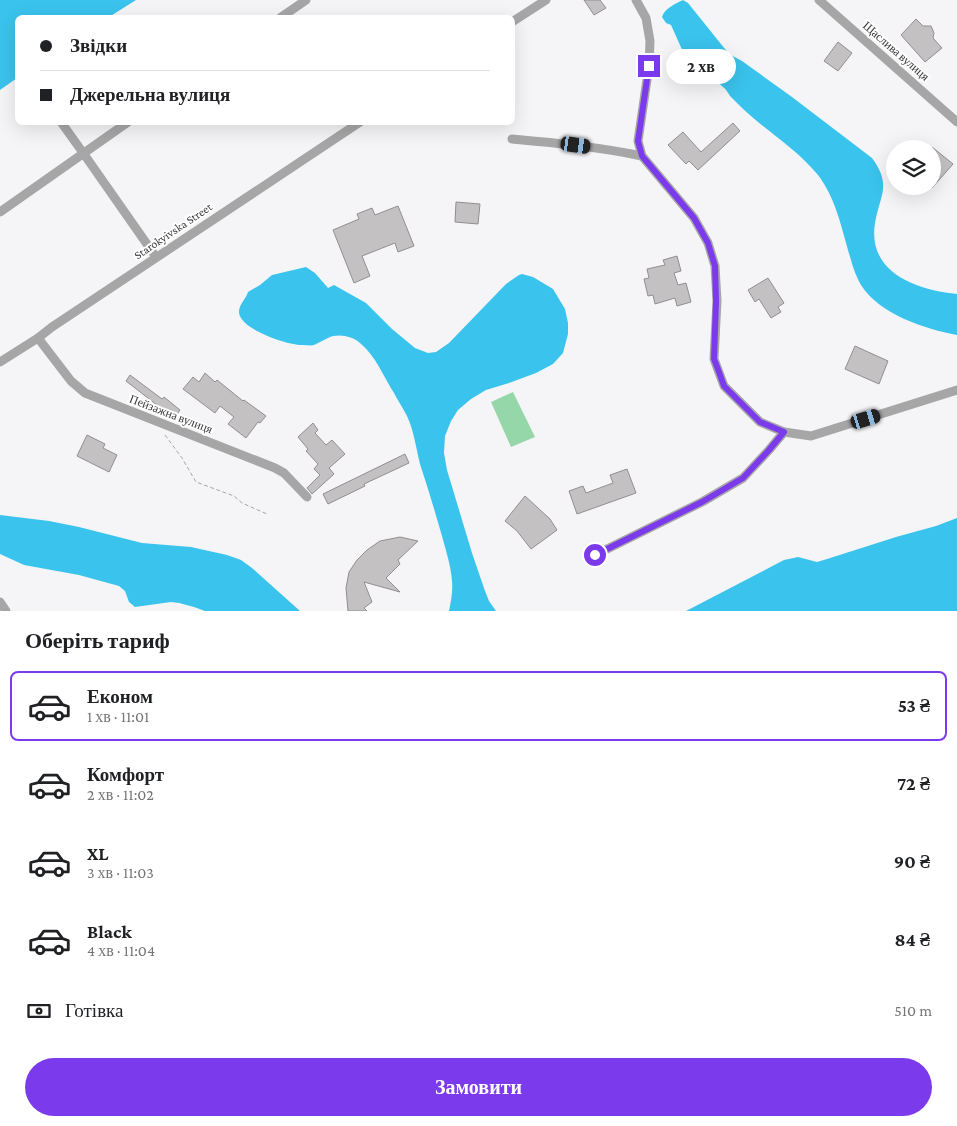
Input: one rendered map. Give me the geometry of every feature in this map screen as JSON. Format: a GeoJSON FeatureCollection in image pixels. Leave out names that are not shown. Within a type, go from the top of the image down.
{"type":"FeatureCollection","features":[{"type":"Feature","properties":{"kind":"street"},"geometry":{"type":"LineString","coordinates":[[284,15],[306,0]]}},
{"type":"Feature","properties":{"kind":"street"},"geometry":{"type":"LineString","coordinates":[[515,20],[546,0]]}},
{"type":"Feature","properties":{"kind":"street"},"geometry":{"type":"LineString","coordinates":[[636,0],[646,18],[650,41],[649,66],[638,141],[642,156],[694,218],[708,243],[715,266],[714,359],[724,386],[760,422],[784,432],[811,436],[957,390]]}},
{"type":"Feature","properties":{"kind":"street","name":"Щаслива вулиця"},"geometry":{"type":"LineString","coordinates":[[819,0],[957,122]]}},
{"type":"Feature","properties":{"kind":"street"},"geometry":{"type":"LineString","coordinates":[[63,125],[156,257]]}},
{"type":"Feature","properties":{"kind":"street"},"geometry":{"type":"LineString","coordinates":[[0,212],[85,155],[124,125]]}},
{"type":"Feature","properties":{"kind":"street","name":"Starokyivska Street"},"geometry":{"type":"LineString","coordinates":[[0,362],[355,125]]}},
{"type":"Feature","properties":{"kind":"street"},"geometry":{"type":"LineString","coordinates":[[512,140],[576,145],[642,156]]}},
{"type":"Feature","properties":{"kind":"street","name":"Пейзажна вулиця"},"geometry":{"type":"LineString","coordinates":[[38,338],[71,381],[85,393],[275,468],[284,473],[307,497]]}},
{"type":"Feature","properties":{"kind":"street"},"geometry":{"type":"LineString","coordinates":[[595,555],[702,502],[743,478],[784,432]]}},
{"type":"Feature","properties":{"kind":"street"},"geometry":{"type":"LineString","coordinates":[[0,602],[6,611]]}},
{"type":"Feature","properties":{"kind":"path"},"geometry":{"type":"LineString","coordinates":[[161,424],[162,430],[196,482],[234,496],[242,503],[267,514]]}},
{"type":"Feature","properties":{"kind":"green space"},"geometry":{"type":"Polygon","coordinates":[[[513,392],[535,437],[511,447],[491,402],[513,392]]]}},
{"type":"Feature","properties":{"kind":"water"},"geometry":{"type":"Polygon","coordinates":[[[0,0],[136,0],[112,15],[15,15],[15,79],[0,90],[0,0]]]}},
{"type":"Feature","properties":{"kind":"water"},"geometry":{"type":"Polygon","coordinates":[[[683,0],[688,3],[729,54],[742,61],[792,97],[872,158],[882,176],[883,183],[882,197],[875,223],[875,240],[879,255],[898,276],[911,283],[942,292],[957,294],[957,335],[931,329],[904,319],[879,304],[869,295],[857,276],[834,205],[818,175],[797,153],[740,106],[712,77],[712,73],[701,68],[693,58],[684,54],[671,25],[666,23],[662,17],[668,9],[683,0]]]}},
{"type":"Feature","properties":{"kind":"water"},"geometry":{"type":"Polygon","coordinates":[[[306,267],[315,273],[328,288],[334,285],[366,303],[392,329],[415,348],[428,353],[436,352],[449,343],[506,284],[522,274],[533,277],[553,289],[565,309],[568,334],[563,353],[553,364],[536,373],[486,390],[471,399],[458,410],[445,436],[444,453],[447,470],[485,591],[496,611],[449,611],[452,588],[449,564],[411,428],[405,413],[366,348],[345,336],[332,336],[313,345],[287,343],[256,330],[241,318],[239,309],[248,292],[272,275],[306,267]]]}},
{"type":"Feature","properties":{"kind":"water"},"geometry":{"type":"Polygon","coordinates":[[[0,515],[49,521],[142,543],[191,547],[227,555],[241,560],[252,568],[300,611],[205,611],[171,602],[135,607],[129,602],[125,591],[119,586],[79,575],[24,565],[0,554],[0,515]]]}},
{"type":"Feature","properties":{"kind":"water"},"geometry":{"type":"Polygon","coordinates":[[[957,518],[957,611],[686,611],[784,560],[798,557],[817,562],[957,518]]]}},
{"type":"Feature","properties":{"kind":"building"},"geometry":{"type":"Polygon","coordinates":[[[584,0],[600,0],[606,8],[594,15],[584,0]]]}},
{"type":"Feature","properties":{"kind":"building"},"geometry":{"type":"Polygon","coordinates":[[[916,19],[923,26],[931,26],[934,33],[933,38],[942,48],[925,62],[901,35],[916,19]]]}},
{"type":"Feature","properties":{"kind":"building"},"geometry":{"type":"Polygon","coordinates":[[[838,42],[852,53],[838,71],[824,61],[838,42]]]}},
{"type":"Feature","properties":{"kind":"building"},"geometry":{"type":"Polygon","coordinates":[[[733,123],[740,131],[698,170],[689,161],[686,164],[668,145],[683,132],[701,152],[733,123]]]}},
{"type":"Feature","properties":{"kind":"building"},"geometry":{"type":"Polygon","coordinates":[[[941,154],[953,164],[941,178],[941,154]]]}},
{"type":"Feature","properties":{"kind":"building"},"geometry":{"type":"Polygon","coordinates":[[[456,202],[480,204],[478,224],[455,222],[456,202]]]}},
{"type":"Feature","properties":{"kind":"building"},"geometry":{"type":"Polygon","coordinates":[[[398,206],[414,246],[398,252],[395,243],[362,256],[370,276],[354,283],[333,230],[359,219],[357,214],[372,208],[375,215],[398,206]]]}},
{"type":"Feature","properties":{"kind":"building"},"geometry":{"type":"Polygon","coordinates":[[[677,256],[681,271],[674,273],[678,285],[686,283],[691,302],[677,306],[675,298],[655,304],[653,295],[648,296],[644,279],[649,278],[647,269],[665,265],[663,260],[677,256]]]}},
{"type":"Feature","properties":{"kind":"building"},"geometry":{"type":"Polygon","coordinates":[[[768,278],[784,303],[778,307],[781,312],[771,318],[759,299],[755,302],[748,290],[768,278]]]}},
{"type":"Feature","properties":{"kind":"building"},"geometry":{"type":"Polygon","coordinates":[[[855,346],[888,361],[879,384],[845,369],[855,346]]]}},
{"type":"Feature","properties":{"kind":"building"},"geometry":{"type":"Polygon","coordinates":[[[205,373],[215,382],[217,380],[243,401],[266,416],[260,423],[258,422],[246,438],[228,424],[234,417],[220,406],[215,413],[183,389],[193,377],[199,382],[205,373]]]}},
{"type":"Feature","properties":{"kind":"building"},"geometry":{"type":"Polygon","coordinates":[[[130,375],[180,410],[176,416],[169,410],[166,414],[126,381],[130,375]]]}},
{"type":"Feature","properties":{"kind":"building"},"geometry":{"type":"Polygon","coordinates":[[[313,423],[318,430],[315,433],[326,445],[332,440],[345,454],[329,468],[334,474],[312,494],[307,488],[320,475],[314,469],[318,464],[306,451],[308,449],[298,437],[313,423]]]}},
{"type":"Feature","properties":{"kind":"building"},"geometry":{"type":"Polygon","coordinates":[[[87,435],[105,444],[103,448],[117,455],[109,472],[77,456],[87,435]]]}},
{"type":"Feature","properties":{"kind":"building"},"geometry":{"type":"Polygon","coordinates":[[[405,454],[409,463],[364,484],[365,486],[328,504],[323,494],[405,454]]]}},
{"type":"Feature","properties":{"kind":"building"},"geometry":{"type":"Polygon","coordinates":[[[627,469],[636,493],[577,514],[569,491],[583,486],[586,493],[613,483],[610,475],[627,469]]]}},
{"type":"Feature","properties":{"kind":"building"},"geometry":{"type":"Polygon","coordinates":[[[525,496],[550,519],[557,530],[531,549],[517,531],[505,521],[525,496]]]}},
{"type":"Feature","properties":{"kind":"building"},"geometry":{"type":"Polygon","coordinates":[[[400,537],[418,541],[398,560],[400,564],[386,578],[400,592],[364,582],[372,602],[364,608],[367,611],[348,611],[346,588],[349,572],[357,560],[380,541],[400,537]]]}},
{"type":"Feature","properties":{"kind":"route"},"geometry":{"type":"LineString","coordinates":[[595,555],[702,502],[743,478],[784,432],[760,422],[724,386],[714,359],[715,266],[708,243],[694,218],[642,156],[638,141],[649,66]]}}]}
